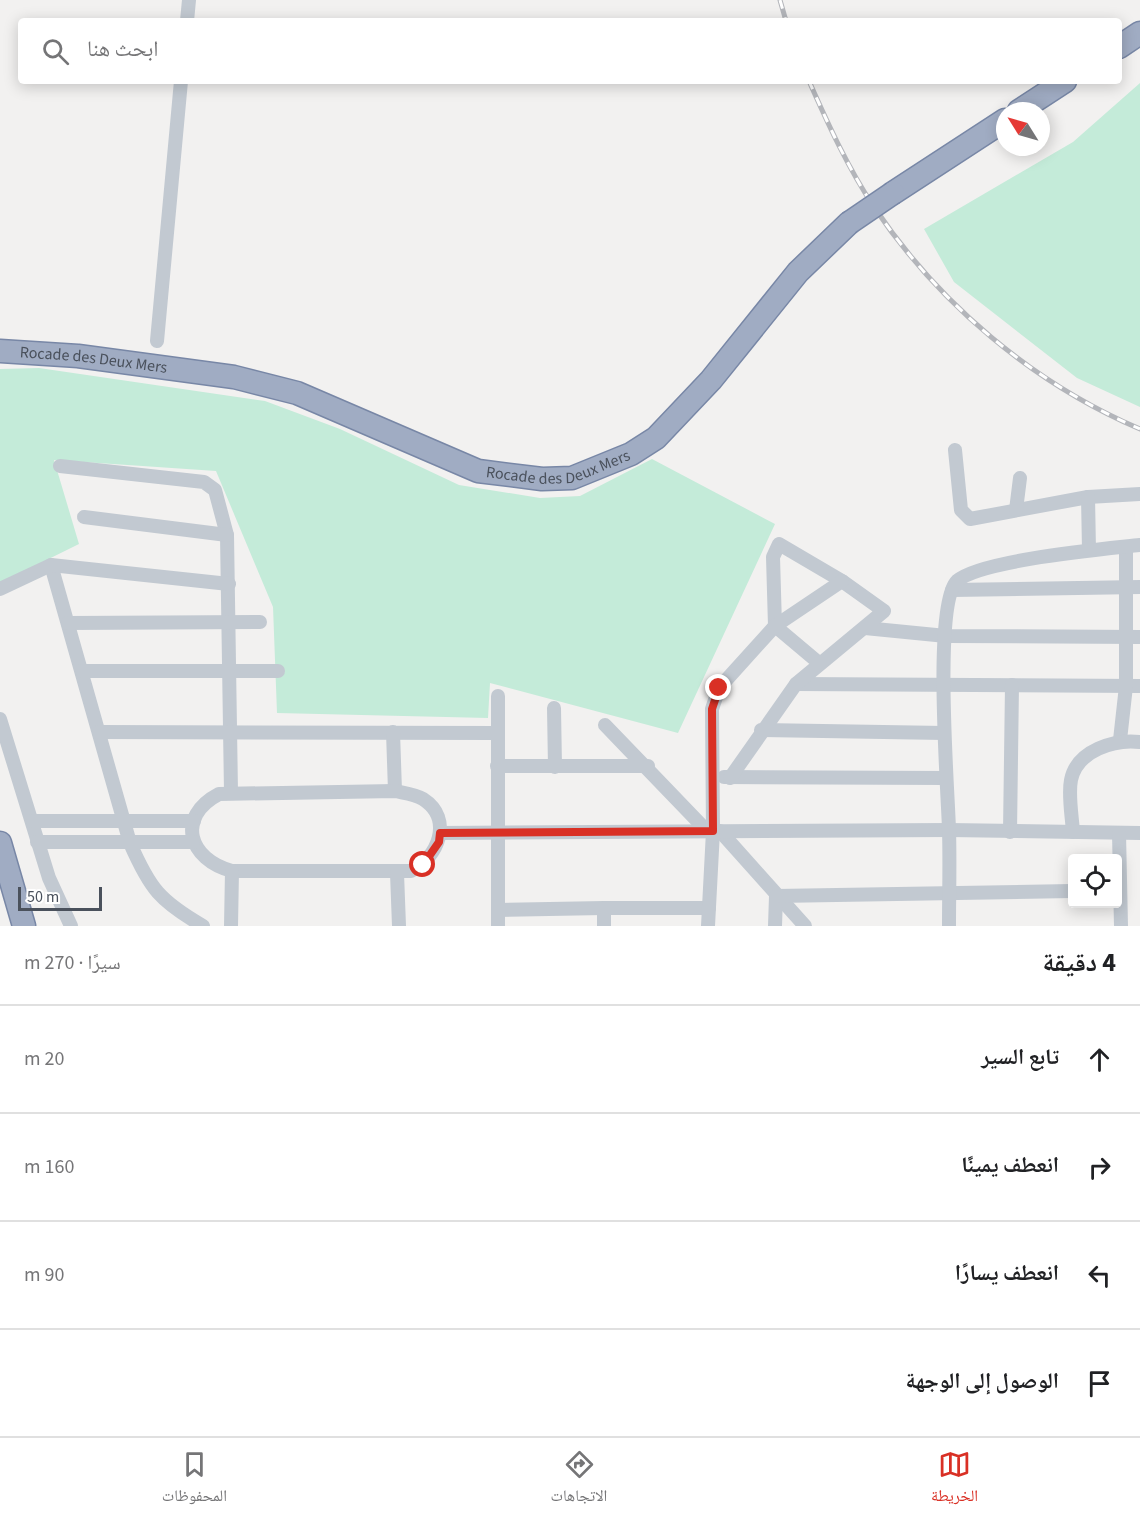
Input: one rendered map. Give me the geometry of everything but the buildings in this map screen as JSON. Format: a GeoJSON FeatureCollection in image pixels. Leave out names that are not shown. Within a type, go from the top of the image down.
{"type":"FeatureCollection","features":[{"type":"Feature","properties":{"kind":"highway"},"geometry":{"type":"LineString","coordinates":[[1122,45],[1140,33]]}},
{"type":"Feature","properties":{"kind":"highway"},"geometry":{"type":"LineString","coordinates":[[1033,102],[1060,84]]}},
{"type":"Feature","properties":{"kind":"highway","name":"Rocade des Deux Mers"},"geometry":{"type":"LineString","coordinates":[[0,351],[78,356],[234,377],[297,393],[478,471],[542,479],[573,478],[631,454],[656,438],[711,380],[798,272],[849,223],[996,126]]}},
{"type":"Feature","properties":{"kind":"highway"},"geometry":{"type":"LineString","coordinates":[[0,843],[24,926]]}},
{"type":"Feature","properties":{"kind":"street"},"geometry":{"type":"LineString","coordinates":[[187,18],[189,0]]}},
{"type":"Feature","properties":{"kind":"street"},"geometry":{"type":"LineString","coordinates":[[157,341],[181,84]]}},
{"type":"Feature","properties":{"kind":"street"},"geometry":{"type":"LineString","coordinates":[[955,450],[961,510],[964,516],[970,519],[1088,497],[1140,494]]}},
{"type":"Feature","properties":{"kind":"street"},"geometry":{"type":"LineString","coordinates":[[60,466],[204,482],[215,490],[227,535],[231,792]]}},
{"type":"Feature","properties":{"kind":"street"},"geometry":{"type":"LineString","coordinates":[[1016,510],[1020,478]]}},
{"type":"Feature","properties":{"kind":"street"},"geometry":{"type":"LineString","coordinates":[[1088,497],[1089,550]]}},
{"type":"Feature","properties":{"kind":"street"},"geometry":{"type":"LineString","coordinates":[[84,517],[227,535]]}},
{"type":"Feature","properties":{"kind":"street"},"geometry":{"type":"LineString","coordinates":[[730,778],[761,730],[796,684],[819,663],[881,615],[884,609],[785,545],[777,545],[773,557],[775,626],[819,663]]}},
{"type":"Feature","properties":{"kind":"street"},"geometry":{"type":"LineString","coordinates":[[949,926],[949,830],[944,733],[946,636],[952,590],[964,576],[1025,561],[1089,550],[1133,546],[1133,587],[1125,637],[1133,686],[1120,740]]}},
{"type":"Feature","properties":{"kind":"street"},"geometry":{"type":"LineString","coordinates":[[0,589],[51,564],[229,584]]}},
{"type":"Feature","properties":{"kind":"street"},"geometry":{"type":"LineString","coordinates":[[51,564],[130,843],[142,870],[161,899],[203,926]]}},
{"type":"Feature","properties":{"kind":"street"},"geometry":{"type":"LineString","coordinates":[[708,926],[713,831],[712,709],[714,697],[719,688],[775,626],[842,581]]}},
{"type":"Feature","properties":{"kind":"street"},"geometry":{"type":"LineString","coordinates":[[952,590],[1133,587]]}},
{"type":"Feature","properties":{"kind":"street"},"geometry":{"type":"LineString","coordinates":[[68,623],[260,622]]}},
{"type":"Feature","properties":{"kind":"street"},"geometry":{"type":"LineString","coordinates":[[865,628],[946,636],[1140,637]]}},
{"type":"Feature","properties":{"kind":"street"},"geometry":{"type":"LineString","coordinates":[[82,670],[278,671]]}},
{"type":"Feature","properties":{"kind":"street"},"geometry":{"type":"LineString","coordinates":[[796,684],[1133,686]]}},
{"type":"Feature","properties":{"kind":"street"},"geometry":{"type":"LineString","coordinates":[[1010,832],[1012,685]]}},
{"type":"Feature","properties":{"kind":"street"},"geometry":{"type":"LineString","coordinates":[[498,696],[498,926]]}},
{"type":"Feature","properties":{"kind":"street"},"geometry":{"type":"LineString","coordinates":[[554,708],[555,767]]}},
{"type":"Feature","properties":{"kind":"street"},"geometry":{"type":"LineString","coordinates":[[0,719],[49,878],[71,926]]}},
{"type":"Feature","properties":{"kind":"street"},"geometry":{"type":"LineString","coordinates":[[605,724],[805,926]]}},
{"type":"Feature","properties":{"kind":"street"},"geometry":{"type":"LineString","coordinates":[[761,730],[944,733]]}},
{"type":"Feature","properties":{"kind":"street"},"geometry":{"type":"LineString","coordinates":[[99,732],[497,733]]}},
{"type":"Feature","properties":{"kind":"street"},"geometry":{"type":"LineString","coordinates":[[393,732],[395,791]]}},
{"type":"Feature","properties":{"kind":"street"},"geometry":{"type":"LineString","coordinates":[[1073,832],[1071,780],[1074,773],[1086,757],[1103,746],[1120,740],[1140,742]]}},
{"type":"Feature","properties":{"kind":"street"},"geometry":{"type":"LineString","coordinates":[[497,766],[648,766]]}},
{"type":"Feature","properties":{"kind":"street"},"geometry":{"type":"LineString","coordinates":[[712,775],[730,778],[946,778]]}},
{"type":"Feature","properties":{"kind":"street"},"geometry":{"type":"LineString","coordinates":[[395,791],[418,797],[426,802],[440,823],[439,842],[423,865],[411,871],[397,873],[232,871],[210,863],[202,856],[193,842],[194,821],[199,809],[210,799],[231,792],[395,791]]}},
{"type":"Feature","properties":{"kind":"street"},"geometry":{"type":"LineString","coordinates":[[33,821],[194,821]]}},
{"type":"Feature","properties":{"kind":"street"},"geometry":{"type":"LineString","coordinates":[[440,833],[949,830],[1140,833]]}},
{"type":"Feature","properties":{"kind":"street"},"geometry":{"type":"LineString","coordinates":[[1119,833],[1119,854]]}},
{"type":"Feature","properties":{"kind":"street"},"geometry":{"type":"LineString","coordinates":[[37,842],[193,842]]}},
{"type":"Feature","properties":{"kind":"street"},"geometry":{"type":"LineString","coordinates":[[231,926],[232,871]]}},
{"type":"Feature","properties":{"kind":"street"},"geometry":{"type":"LineString","coordinates":[[397,873],[399,926]]}},
{"type":"Feature","properties":{"kind":"street"},"geometry":{"type":"LineString","coordinates":[[776,896],[1068,891]]}},
{"type":"Feature","properties":{"kind":"street"},"geometry":{"type":"LineString","coordinates":[[775,926],[776,896]]}},
{"type":"Feature","properties":{"kind":"street"},"geometry":{"type":"LineString","coordinates":[[604,908],[604,926]]}},
{"type":"Feature","properties":{"kind":"street"},"geometry":{"type":"LineString","coordinates":[[498,910],[709,908]]}},
{"type":"Feature","properties":{"kind":"street"},"geometry":{"type":"LineString","coordinates":[[1120,908],[1121,926]]}},
{"type":"Feature","properties":{"kind":"green space"},"geometry":{"type":"Polygon","coordinates":[[[1140,83],[1140,407],[1077,378],[954,282],[924,229],[1073,142],[1140,83]]]}},
{"type":"Feature","properties":{"kind":"green space"},"geometry":{"type":"Polygon","coordinates":[[[39,368],[265,401],[340,429],[459,485],[540,498],[580,496],[652,459],[775,524],[678,733],[490,683],[488,718],[277,713],[273,607],[216,471],[54,460],[79,544],[0,583],[0,369],[39,368]]]}},
{"type":"Feature","properties":{"kind":"railway"},"geometry":{"type":"LineString","coordinates":[[780,0],[785,18]]}},
{"type":"Feature","properties":{"kind":"railway"},"geometry":{"type":"LineString","coordinates":[[810,84],[839,146],[874,207],[928,276],[991,337],[1026,364],[1062,389],[1140,429]]}},
{"type":"Feature","properties":{"kind":"route"},"geometry":{"type":"LineString","coordinates":[[423,865],[434,853],[440,833],[713,831],[712,709],[714,697],[719,688]]}}]}
